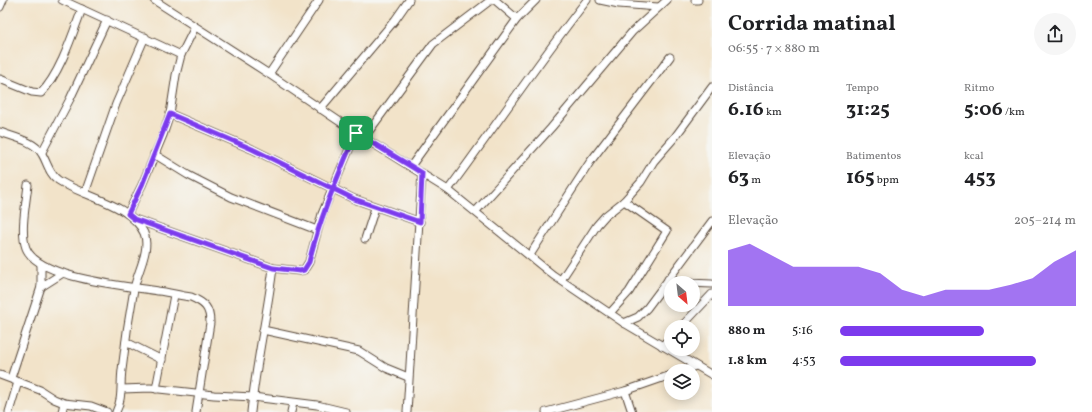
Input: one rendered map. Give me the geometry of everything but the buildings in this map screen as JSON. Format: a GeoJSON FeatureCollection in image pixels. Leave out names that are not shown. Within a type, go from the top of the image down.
{"type":"FeatureCollection","features":[{"type":"Feature","properties":{"kind":"street"},"geometry":{"type":"LineString","coordinates":[[0,7],[3,0]]}},
{"type":"Feature","properties":{"kind":"street"},"geometry":{"type":"LineString","coordinates":[[62,0],[145,37],[181,55]]}},
{"type":"Feature","properties":{"kind":"street"},"geometry":{"type":"LineString","coordinates":[[154,0],[269,74],[356,133],[448,190],[476,211],[500,233],[561,280],[624,323],[693,364]]}},
{"type":"Feature","properties":{"kind":"street"},"geometry":{"type":"LineString","coordinates":[[269,74],[319,0]]}},
{"type":"Feature","properties":{"kind":"street"},"geometry":{"type":"LineString","coordinates":[[320,109],[396,20],[410,0]]}},
{"type":"Feature","properties":{"kind":"street"},"geometry":{"type":"LineString","coordinates":[[364,138],[434,44],[491,0]]}},
{"type":"Feature","properties":{"kind":"street"},"geometry":{"type":"LineString","coordinates":[[495,0],[517,19]]}},
{"type":"Feature","properties":{"kind":"street"},"geometry":{"type":"LineString","coordinates":[[411,166],[517,19],[536,0]]}},
{"type":"Feature","properties":{"kind":"street"},"geometry":{"type":"LineString","coordinates":[[448,190],[479,149],[554,42],[587,0]]}},
{"type":"Feature","properties":{"kind":"street"},"geometry":{"type":"LineString","coordinates":[[600,0],[619,4],[658,7]]}},
{"type":"Feature","properties":{"kind":"street"},"geometry":{"type":"LineString","coordinates":[[476,211],[551,128],[632,32],[667,0]]}},
{"type":"Feature","properties":{"kind":"street"},"geometry":{"type":"LineString","coordinates":[[0,79],[32,92],[41,93],[46,88],[64,54],[82,9]]}},
{"type":"Feature","properties":{"kind":"street"},"geometry":{"type":"LineString","coordinates":[[42,152],[70,99],[107,20]]}},
{"type":"Feature","properties":{"kind":"street"},"geometry":{"type":"LineString","coordinates":[[131,216],[170,114],[176,75],[181,55],[195,27]]}},
{"type":"Feature","properties":{"kind":"street"},"geometry":{"type":"LineString","coordinates":[[85,193],[116,104],[145,37]]}},
{"type":"Feature","properties":{"kind":"street"},"geometry":{"type":"LineString","coordinates":[[530,255],[590,162],[670,57]]}},
{"type":"Feature","properties":{"kind":"street"},"geometry":{"type":"LineString","coordinates":[[561,280],[597,226],[605,216],[624,201],[641,182],[654,161],[675,137],[712,87]]}},
{"type":"Feature","properties":{"kind":"street"},"geometry":{"type":"LineString","coordinates":[[170,114],[252,149],[375,208],[420,222]]}},
{"type":"Feature","properties":{"kind":"street"},"geometry":{"type":"LineString","coordinates":[[0,132],[33,145],[42,152],[48,167],[58,180],[131,216],[273,268],[300,271],[304,270],[309,262],[317,230],[356,133]]}},
{"type":"Feature","properties":{"kind":"street"},"geometry":{"type":"LineString","coordinates":[[154,154],[188,175],[231,197],[317,230]]}},
{"type":"Feature","properties":{"kind":"street"},"geometry":{"type":"LineString","coordinates":[[407,412],[422,173]]}},
{"type":"Feature","properties":{"kind":"street"},"geometry":{"type":"LineString","coordinates":[[28,185],[24,242],[30,256],[41,264],[63,273],[95,282],[134,287],[191,298],[201,301],[207,306],[210,312],[196,412]]}},
{"type":"Feature","properties":{"kind":"street"},"geometry":{"type":"LineString","coordinates":[[610,313],[629,292],[666,231],[624,201]]}},
{"type":"Feature","properties":{"kind":"street"},"geometry":{"type":"LineString","coordinates":[[365,239],[375,208]]}},
{"type":"Feature","properties":{"kind":"street"},"geometry":{"type":"LineString","coordinates":[[116,412],[121,400],[122,372],[134,287],[146,244],[141,228],[131,216]]}},
{"type":"Feature","properties":{"kind":"street"},"geometry":{"type":"LineString","coordinates":[[670,276],[712,221]]}},
{"type":"Feature","properties":{"kind":"street"},"geometry":{"type":"LineString","coordinates":[[9,412],[15,380],[41,287],[41,264]]}},
{"type":"Feature","properties":{"kind":"street"},"geometry":{"type":"LineString","coordinates":[[251,412],[254,376],[273,268]]}},
{"type":"Feature","properties":{"kind":"street"},"geometry":{"type":"LineString","coordinates":[[41,287],[63,273]]}},
{"type":"Feature","properties":{"kind":"street"},"geometry":{"type":"LineString","coordinates":[[700,282],[712,284]]}},
{"type":"Feature","properties":{"kind":"street"},"geometry":{"type":"LineString","coordinates":[[624,323],[638,317],[664,284]]}},
{"type":"Feature","properties":{"kind":"street"},"geometry":{"type":"LineString","coordinates":[[688,320],[712,294]]}},
{"type":"Feature","properties":{"kind":"street"},"geometry":{"type":"LineString","coordinates":[[156,389],[174,295]]}},
{"type":"Feature","properties":{"kind":"street"},"geometry":{"type":"LineString","coordinates":[[263,330],[359,351],[386,368],[408,377]]}},
{"type":"Feature","properties":{"kind":"street"},"geometry":{"type":"LineString","coordinates":[[126,342],[162,360]]}},
{"type":"Feature","properties":{"kind":"street"},"geometry":{"type":"LineString","coordinates":[[700,368],[712,376]]}},
{"type":"Feature","properties":{"kind":"street"},"geometry":{"type":"LineString","coordinates":[[0,375],[40,390],[54,400],[64,404],[91,406],[107,412]]}},
{"type":"Feature","properties":{"kind":"street"},"geometry":{"type":"LineString","coordinates":[[546,412],[625,391],[664,377]]}},
{"type":"Feature","properties":{"kind":"street"},"geometry":{"type":"LineString","coordinates":[[122,389],[156,389],[253,397],[324,406],[346,412]]}},
{"type":"Feature","properties":{"kind":"street"},"geometry":{"type":"LineString","coordinates":[[625,391],[632,412]]}},
{"type":"Feature","properties":{"kind":"street"},"geometry":{"type":"LineString","coordinates":[[291,412],[293,403]]}},
{"type":"Feature","properties":{"kind":"street"},"geometry":{"type":"LineString","coordinates":[[62,412],[64,404]]}},
{"type":"Feature","properties":{"kind":"route"},"geometry":{"type":"LineString","coordinates":[[356,133],[333,189],[322,214],[309,262],[304,270],[300,271],[273,268],[134,219],[128,214],[142,185],[170,114],[252,149],[306,174],[333,189],[354,199],[375,208],[420,222],[422,173],[356,133]]}}]}
